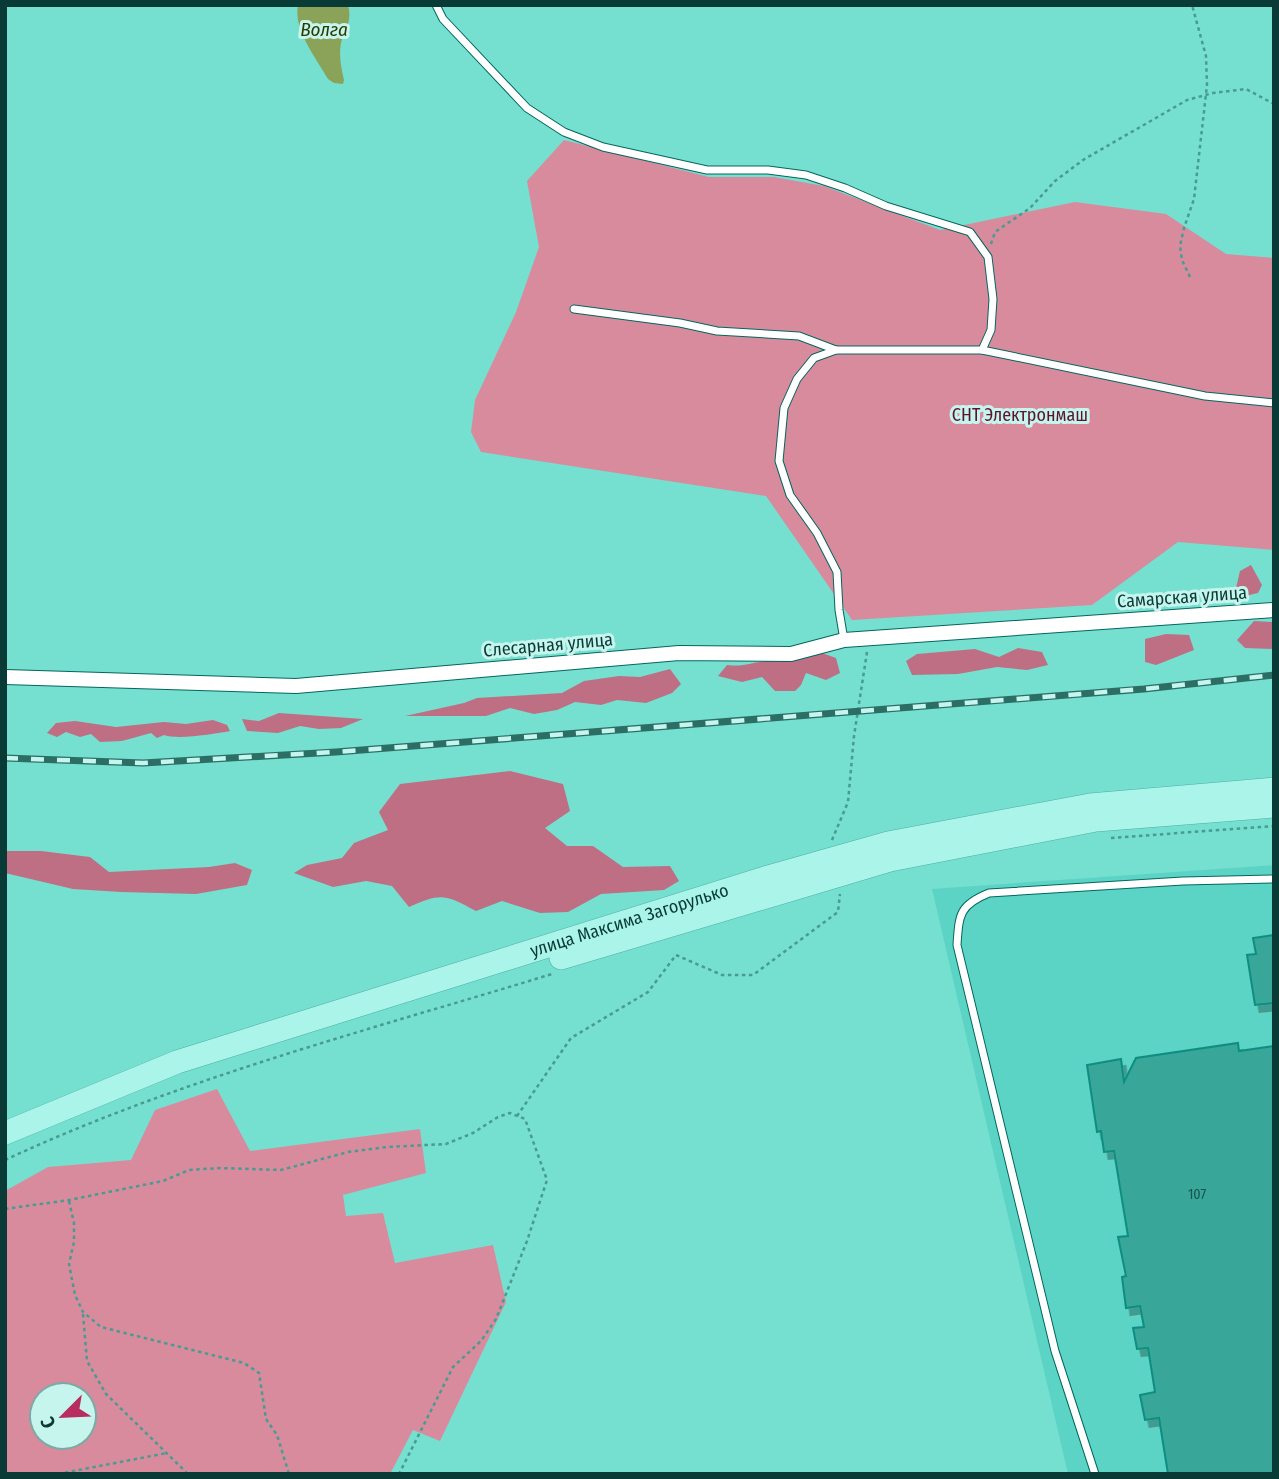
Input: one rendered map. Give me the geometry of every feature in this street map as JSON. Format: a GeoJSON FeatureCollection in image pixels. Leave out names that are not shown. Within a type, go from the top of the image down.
{"type":"FeatureCollection","features":[{"type":"Feature","properties":{"kind":"main road","name":"улица Максима Загорулько"},"geometry":{"type":"LineString","coordinates":[[5,1133],[177,1062],[768,877],[877,846],[1090,805],[1274,789]]}},
{"type":"Feature","properties":{"kind":"main road","name":"улица Максима Загорулько"},"geometry":{"type":"LineString","coordinates":[[5,1147],[57,1123],[180,1075],[890,860],[1096,820],[1274,806]]}},
{"type":"Feature","properties":{"kind":"street","name":"Самарская улица"},"geometry":{"type":"LineString","coordinates":[[1093,623],[1274,610]]}},
{"type":"Feature","properties":{"kind":"street","name":"Слесарная улица"},"geometry":{"type":"LineString","coordinates":[[5,677],[296,685],[679,653],[790,654],[844,640],[1093,623]]}},
{"type":"Feature","properties":{"kind":"lane"},"geometry":{"type":"LineString","coordinates":[[436,5],[443,19],[527,108],[564,132],[603,147],[707,170],[768,170],[806,175],[886,206],[970,232],[988,257],[993,299],[991,330],[982,350]]}},
{"type":"Feature","properties":{"kind":"lane"},"geometry":{"type":"LineString","coordinates":[[574,309],[680,323],[717,331],[799,335],[836,349],[982,350],[1205,396],[1274,403]]}},
{"type":"Feature","properties":{"kind":"lane"},"geometry":{"type":"LineString","coordinates":[[836,349],[814,358],[797,379],[784,408],[779,461],[790,495],[817,534],[837,572],[844,640]]}},
{"type":"Feature","properties":{"kind":"lane"},"geometry":{"type":"LineString","coordinates":[[1095,1474],[1049,1324],[957,945],[959,918],[971,900],[989,893],[1183,881],[1274,879]]}},
{"type":"Feature","properties":{"kind":"path"},"geometry":{"type":"LineString","coordinates":[[1190,277],[1182,260],[1180,246],[1194,199],[1207,85],[1206,55],[1192,5]]}},
{"type":"Feature","properties":{"kind":"path"},"geometry":{"type":"LineString","coordinates":[[988,257],[995,232],[1030,208],[1055,181],[1166,110],[1186,100],[1205,95],[1246,89],[1274,104]]}},
{"type":"Feature","properties":{"kind":"path"},"geometry":{"type":"LineString","coordinates":[[830,844],[848,802],[854,736],[869,638]]}},
{"type":"Feature","properties":{"kind":"path"},"geometry":{"type":"LineString","coordinates":[[1104,839],[1274,826]]}},
{"type":"Feature","properties":{"kind":"path"},"geometry":{"type":"LineString","coordinates":[[517,1116],[571,1038],[648,992],[676,954],[722,975],[753,975],[838,912],[840,887]]}},
{"type":"Feature","properties":{"kind":"path"},"geometry":{"type":"LineString","coordinates":[[5,1160],[66,1132],[190,1086],[562,971]]}},
{"type":"Feature","properties":{"kind":"path"},"geometry":{"type":"LineString","coordinates":[[5,1209],[69,1200],[163,1181],[189,1170],[282,1170],[348,1152],[446,1144],[510,1113],[525,1119],[547,1180],[527,1241],[496,1319],[481,1341],[453,1367],[398,1474]]}},
{"type":"Feature","properties":{"kind":"path"},"geometry":{"type":"LineString","coordinates":[[69,1200],[74,1233],[69,1264],[75,1295],[83,1312],[87,1361],[106,1394],[188,1474]]}},
{"type":"Feature","properties":{"kind":"path"},"geometry":{"type":"LineString","coordinates":[[83,1312],[101,1327],[244,1363],[260,1373],[266,1419],[277,1435],[289,1474]]}},
{"type":"Feature","properties":{"kind":"path"},"geometry":{"type":"LineString","coordinates":[[58,1474],[167,1453]]}},
{"type":"Feature","properties":{"kind":"shaded area"},"geometry":{"type":"Polygon","coordinates":[[[1251,565],[1262,585],[1258,593],[1245,596],[1236,588],[1240,571],[1251,565]]]}},
{"type":"Feature","properties":{"kind":"shaded area"},"geometry":{"type":"Polygon","coordinates":[[[1254,621],[1274,622],[1274,649],[1245,648],[1237,640],[1254,621]]]}},
{"type":"Feature","properties":{"kind":"shaded area"},"geometry":{"type":"Polygon","coordinates":[[[1166,634],[1189,635],[1194,650],[1156,665],[1145,662],[1145,639],[1166,634]]]}},
{"type":"Feature","properties":{"kind":"shaded area"},"geometry":{"type":"Polygon","coordinates":[[[1018,648],[1042,652],[1048,665],[1027,670],[997,667],[958,674],[912,675],[906,661],[917,654],[975,649],[999,657],[1018,648]]]}},
{"type":"Feature","properties":{"kind":"shaded area"},"geometry":{"type":"Polygon","coordinates":[[[822,653],[836,658],[840,673],[826,680],[806,673],[795,691],[775,691],[762,677],[742,682],[718,676],[727,665],[822,653]]]}},
{"type":"Feature","properties":{"kind":"shaded area"},"geometry":{"type":"Polygon","coordinates":[[[670,669],[681,684],[672,693],[646,703],[617,700],[601,705],[575,702],[557,710],[534,714],[510,708],[486,716],[405,716],[477,698],[562,693],[584,681],[619,676],[640,677],[670,669]]]}},
{"type":"Feature","properties":{"kind":"shaded area"},"geometry":{"type":"Polygon","coordinates":[[[279,713],[363,719],[341,728],[300,726],[278,733],[247,731],[242,719],[259,721],[279,713]]]}},
{"type":"Feature","properties":{"kind":"shaded area"},"geometry":{"type":"Polygon","coordinates":[[[213,720],[227,725],[230,731],[187,737],[164,735],[157,738],[151,733],[122,741],[100,742],[91,734],[80,737],[66,732],[57,737],[47,733],[56,723],[75,721],[116,727],[213,720]]]}},
{"type":"Feature","properties":{"kind":"shaded area"},"geometry":{"type":"Polygon","coordinates":[[[510,771],[563,784],[570,811],[545,828],[567,846],[593,846],[623,867],[670,866],[679,881],[664,890],[601,894],[568,912],[540,913],[502,901],[476,911],[444,897],[429,899],[409,907],[392,886],[366,881],[333,887],[294,873],[307,865],[342,858],[354,843],[388,830],[379,812],[400,784],[510,771]]]}},
{"type":"Feature","properties":{"kind":"shaded area"},"geometry":{"type":"Polygon","coordinates":[[[5,851],[41,851],[90,857],[109,872],[209,867],[235,863],[252,870],[247,885],[196,894],[73,889],[5,873],[5,851]]]}},
{"type":"Feature","properties":{"kind":"shaded area"},"geometry":{"type":"Polygon","coordinates":[[[1274,865],[1274,1474],[1068,1474],[932,889],[1274,865]]]}},
{"type":"Feature","properties":{"kind":"green space","name":"СНТ Электронмаш"},"geometry":{"type":"Polygon","coordinates":[[[564,140],[709,177],[774,177],[824,186],[940,230],[1075,202],[1166,214],[1226,254],[1274,258],[1274,550],[1178,542],[1092,605],[852,620],[766,496],[481,452],[471,432],[475,400],[516,312],[539,247],[527,181],[564,140]]]}},
{"type":"Feature","properties":{"kind":"green space"},"geometry":{"type":"Polygon","coordinates":[[[217,1089],[250,1151],[420,1129],[426,1173],[343,1195],[346,1216],[383,1213],[395,1263],[493,1245],[506,1302],[440,1441],[413,1430],[390,1474],[5,1474],[5,1191],[48,1167],[131,1160],[155,1110],[217,1089]]]}},
{"type":"Feature","properties":{"kind":"water","name":"Волга"},"geometry":{"type":"Polygon","coordinates":[[[298,5],[348,5],[349,18],[340,49],[343,84],[328,79],[312,53],[299,24],[298,5]]]}},
{"type":"Feature","properties":{"kind":"building"},"geometry":{"type":"Polygon","coordinates":[[[1274,935],[1274,1003],[1255,1005],[1247,955],[1256,954],[1253,938],[1274,935]]]}},
{"type":"Feature","properties":{"kind":"building"},"geometry":{"type":"Polygon","coordinates":[[[1238,1043],[1239,1051],[1274,1046],[1274,1474],[1168,1474],[1159,1418],[1145,1420],[1140,1395],[1155,1392],[1148,1348],[1137,1349],[1133,1328],[1144,1327],[1140,1306],[1126,1308],[1122,1277],[1126,1276],[1118,1237],[1128,1236],[1114,1151],[1104,1152],[1101,1131],[1097,1132],[1087,1065],[1121,1059],[1124,1082],[1136,1058],[1238,1043]]]}},
{"type":"Feature","properties":{"kind":"railway"},"geometry":{"type":"LineString","coordinates":[[5,758],[143,763],[336,752],[1144,689],[1274,675]]}}]}
